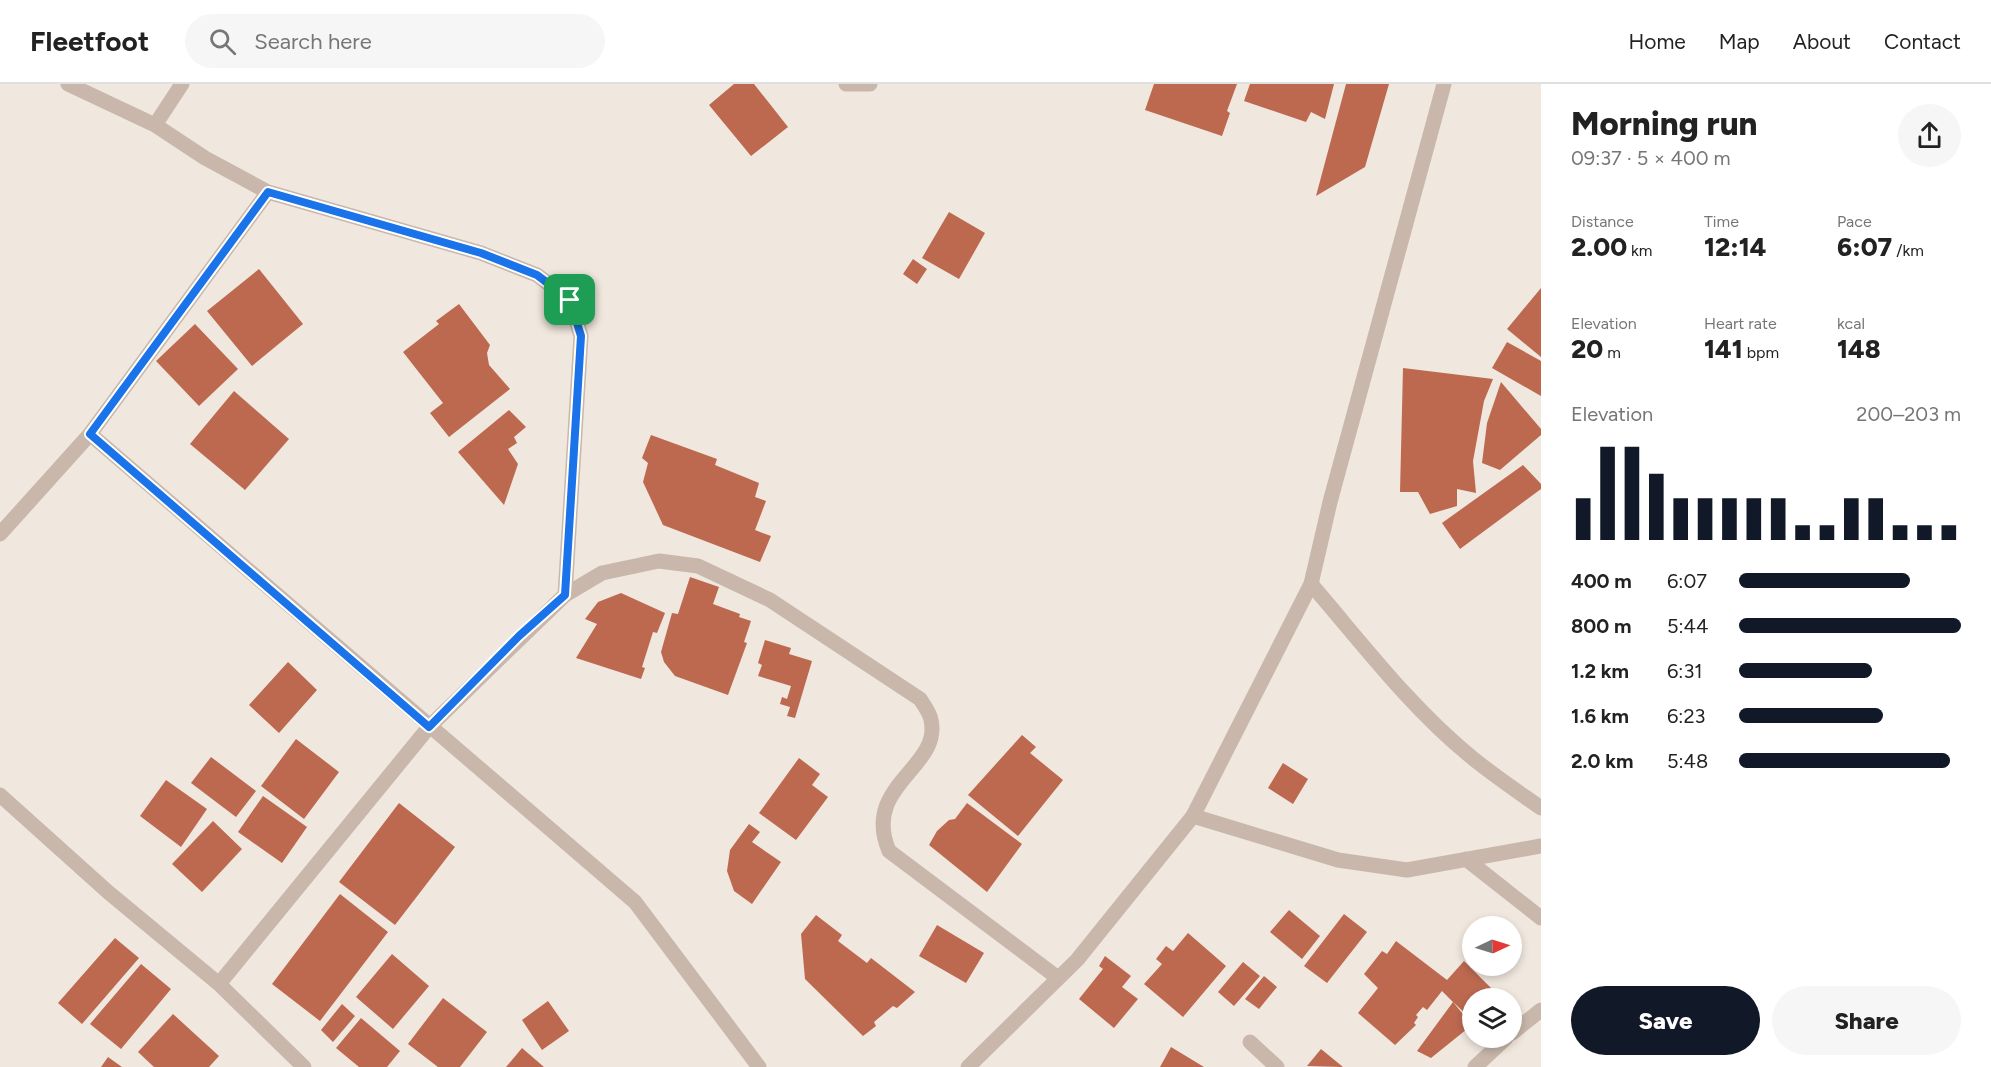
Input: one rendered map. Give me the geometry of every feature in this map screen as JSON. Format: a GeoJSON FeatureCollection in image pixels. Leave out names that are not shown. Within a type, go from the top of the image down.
{"type":"FeatureCollection","features":[{"type":"Feature","properties":{"kind":"street"},"geometry":{"type":"LineString","coordinates":[[68,84],[155,125],[204,158],[268,192],[481,253],[537,275],[570,300],[581,336],[565,595]]}},
{"type":"Feature","properties":{"kind":"street"},"geometry":{"type":"LineString","coordinates":[[155,125],[183,84]]}},
{"type":"Feature","properties":{"kind":"street"},"geometry":{"type":"LineString","coordinates":[[846,84],[870,84]]}},
{"type":"Feature","properties":{"kind":"street"},"geometry":{"type":"LineString","coordinates":[[968,1067],[1077,960],[1193,816],[1311,584],[1330,502],[1444,84]]}},
{"type":"Feature","properties":{"kind":"street"},"geometry":{"type":"LineString","coordinates":[[0,534],[90,434],[268,192]]}},
{"type":"Feature","properties":{"kind":"street"},"geometry":{"type":"LineString","coordinates":[[90,434],[635,902],[759,1067]]}},
{"type":"Feature","properties":{"kind":"street"},"geometry":{"type":"LineString","coordinates":[[219,984],[429,727],[519,636],[565,595],[602,573],[659,561],[698,566],[770,600],[920,699],[931,719],[931,737],[918,761],[886,804],[882,816],[882,834],[888,851],[1058,978]]}},
{"type":"Feature","properties":{"kind":"street"},"geometry":{"type":"LineString","coordinates":[[1311,584],[1431,720],[1469,756],[1541,808]]}},
{"type":"Feature","properties":{"kind":"street"},"geometry":{"type":"LineString","coordinates":[[0,795],[108,892],[219,984],[304,1067]]}},
{"type":"Feature","properties":{"kind":"street"},"geometry":{"type":"LineString","coordinates":[[1193,816],[1338,860],[1407,870],[1541,846]]}},
{"type":"Feature","properties":{"kind":"street"},"geometry":{"type":"LineString","coordinates":[[1466,859],[1541,918]]}},
{"type":"Feature","properties":{"kind":"street"},"geometry":{"type":"LineString","coordinates":[[1522,1026],[1541,1010]]}},
{"type":"Feature","properties":{"kind":"street"},"geometry":{"type":"LineString","coordinates":[[1250,1042],[1278,1067]]}},
{"type":"Feature","properties":{"kind":"street"},"geometry":{"type":"LineString","coordinates":[[1475,1067],[1495,1048]]}},
{"type":"Feature","properties":{"kind":"building"},"geometry":{"type":"Polygon","coordinates":[[[734,84],[754,84],[788,127],[751,156],[709,105],[734,84]]]}},
{"type":"Feature","properties":{"kind":"building"},"geometry":{"type":"Polygon","coordinates":[[[1154,84],[1237,84],[1227,111],[1230,113],[1222,136],[1145,110],[1154,84]]]}},
{"type":"Feature","properties":{"kind":"building"},"geometry":{"type":"Polygon","coordinates":[[[1250,84],[1334,84],[1325,119],[1311,112],[1306,122],[1244,101],[1250,84]]]}},
{"type":"Feature","properties":{"kind":"building"},"geometry":{"type":"Polygon","coordinates":[[[1346,84],[1389,84],[1365,167],[1316,196],[1346,84]]]}},
{"type":"Feature","properties":{"kind":"building"},"geometry":{"type":"Polygon","coordinates":[[[949,212],[985,233],[959,279],[922,258],[949,212]]]}},
{"type":"Feature","properties":{"kind":"building"},"geometry":{"type":"Polygon","coordinates":[[[913,259],[927,269],[917,284],[903,274],[913,259]]]}},
{"type":"Feature","properties":{"kind":"building"},"geometry":{"type":"Polygon","coordinates":[[[259,269],[303,324],[252,366],[207,311],[259,269]]]}},
{"type":"Feature","properties":{"kind":"building"},"geometry":{"type":"Polygon","coordinates":[[[1541,288],[1541,357],[1507,329],[1541,288]]]}},
{"type":"Feature","properties":{"kind":"building"},"geometry":{"type":"Polygon","coordinates":[[[459,304],[490,345],[487,353],[489,365],[510,389],[449,437],[430,413],[443,403],[403,352],[439,324],[436,321],[459,304]]]}},
{"type":"Feature","properties":{"kind":"building"},"geometry":{"type":"Polygon","coordinates":[[[195,324],[238,369],[199,406],[156,361],[195,324]]]}},
{"type":"Feature","properties":{"kind":"building"},"geometry":{"type":"Polygon","coordinates":[[[1507,342],[1541,361],[1541,396],[1492,368],[1507,342]]]}},
{"type":"Feature","properties":{"kind":"building"},"geometry":{"type":"Polygon","coordinates":[[[1403,368],[1493,379],[1484,401],[1473,461],[1476,493],[1457,489],[1457,506],[1430,514],[1418,492],[1400,492],[1403,368]]]}},
{"type":"Feature","properties":{"kind":"building"},"geometry":{"type":"Polygon","coordinates":[[[1501,382],[1541,429],[1541,435],[1500,470],[1482,463],[1487,423],[1501,382]]]}},
{"type":"Feature","properties":{"kind":"building"},"geometry":{"type":"Polygon","coordinates":[[[234,391],[289,439],[245,490],[190,444],[234,391]]]}},
{"type":"Feature","properties":{"kind":"building"},"geometry":{"type":"Polygon","coordinates":[[[509,410],[526,427],[514,437],[517,443],[508,449],[518,464],[504,505],[458,452],[509,410]]]}},
{"type":"Feature","properties":{"kind":"building"},"geometry":{"type":"Polygon","coordinates":[[[651,435],[717,459],[715,465],[759,483],[755,497],[766,501],[755,530],[771,536],[760,562],[663,525],[643,482],[648,463],[642,458],[651,435]]]}},
{"type":"Feature","properties":{"kind":"building"},"geometry":{"type":"Polygon","coordinates":[[[1523,465],[1541,484],[1541,489],[1460,549],[1442,523],[1523,465]]]}},
{"type":"Feature","properties":{"kind":"building"},"geometry":{"type":"Polygon","coordinates":[[[690,577],[719,587],[713,604],[740,614],[739,617],[751,621],[744,642],[747,643],[728,695],[675,676],[664,662],[661,652],[672,613],[678,614],[690,577]]]}},
{"type":"Feature","properties":{"kind":"building"},"geometry":{"type":"Polygon","coordinates":[[[621,593],[665,613],[657,633],[653,632],[642,667],[645,668],[641,679],[576,658],[597,624],[585,619],[598,602],[621,593]]]}},
{"type":"Feature","properties":{"kind":"building"},"geometry":{"type":"Polygon","coordinates":[[[765,640],[791,648],[789,654],[812,661],[795,718],[787,716],[790,707],[780,704],[782,697],[787,699],[791,686],[758,676],[762,665],[758,663],[765,640]]]}},
{"type":"Feature","properties":{"kind":"building"},"geometry":{"type":"Polygon","coordinates":[[[288,662],[317,690],[279,733],[249,705],[288,662]]]}},
{"type":"Feature","properties":{"kind":"building"},"geometry":{"type":"Polygon","coordinates":[[[1022,735],[1036,747],[1030,753],[1063,780],[1018,836],[968,795],[1022,735]]]}},
{"type":"Feature","properties":{"kind":"building"},"geometry":{"type":"Polygon","coordinates":[[[296,739],[339,772],[304,819],[261,786],[296,739]]]}},
{"type":"Feature","properties":{"kind":"building"},"geometry":{"type":"Polygon","coordinates":[[[211,757],[256,791],[236,817],[191,783],[211,757]]]}},
{"type":"Feature","properties":{"kind":"building"},"geometry":{"type":"Polygon","coordinates":[[[799,758],[820,774],[812,785],[828,797],[796,840],[759,813],[799,758]]]}},
{"type":"Feature","properties":{"kind":"building"},"geometry":{"type":"Polygon","coordinates":[[[1283,763],[1308,779],[1293,804],[1268,788],[1283,763]]]}},
{"type":"Feature","properties":{"kind":"building"},"geometry":{"type":"Polygon","coordinates":[[[166,780],[207,809],[181,847],[140,816],[166,780]]]}},
{"type":"Feature","properties":{"kind":"building"},"geometry":{"type":"Polygon","coordinates":[[[263,796],[307,827],[282,863],[238,832],[263,796]]]}},
{"type":"Feature","properties":{"kind":"building"},"geometry":{"type":"Polygon","coordinates":[[[399,803],[455,847],[395,925],[339,882],[399,803]]]}},
{"type":"Feature","properties":{"kind":"building"},"geometry":{"type":"Polygon","coordinates":[[[967,803],[1022,844],[987,892],[929,845],[937,831],[949,820],[955,819],[967,803]]]}},
{"type":"Feature","properties":{"kind":"building"},"geometry":{"type":"Polygon","coordinates":[[[213,821],[242,849],[202,892],[172,864],[213,821]]]}},
{"type":"Feature","properties":{"kind":"building"},"geometry":{"type":"Polygon","coordinates":[[[749,824],[760,832],[752,842],[781,862],[752,904],[734,891],[727,871],[730,850],[749,824]]]}},
{"type":"Feature","properties":{"kind":"building"},"geometry":{"type":"Polygon","coordinates":[[[340,894],[388,932],[320,1021],[272,984],[340,894]]]}},
{"type":"Feature","properties":{"kind":"building"},"geometry":{"type":"Polygon","coordinates":[[[1289,910],[1320,936],[1302,959],[1270,932],[1289,910]]]}},
{"type":"Feature","properties":{"kind":"building"},"geometry":{"type":"Polygon","coordinates":[[[1344,914],[1367,932],[1327,983],[1304,966],[1344,914]]]}},
{"type":"Feature","properties":{"kind":"building"},"geometry":{"type":"Polygon","coordinates":[[[816,915],[842,935],[838,941],[867,963],[871,958],[915,992],[897,1008],[893,1006],[874,1022],[876,1026],[863,1036],[805,979],[801,934],[816,915]]]}},
{"type":"Feature","properties":{"kind":"building"},"geometry":{"type":"Polygon","coordinates":[[[937,925],[984,953],[966,983],[919,956],[937,925]]]}},
{"type":"Feature","properties":{"kind":"building"},"geometry":{"type":"Polygon","coordinates":[[[1188,933],[1226,966],[1183,1017],[1144,984],[1162,964],[1156,959],[1166,946],[1173,951],[1188,933]]]}},
{"type":"Feature","properties":{"kind":"building"},"geometry":{"type":"Polygon","coordinates":[[[115,938],[139,958],[82,1024],[58,1003],[115,938]]]}},
{"type":"Feature","properties":{"kind":"building"},"geometry":{"type":"Polygon","coordinates":[[[1396,941],[1447,980],[1462,963],[1462,976],[1479,976],[1491,988],[1462,988],[1462,1010],[1442,991],[1427,1010],[1423,1007],[1416,1015],[1418,1017],[1414,1023],[1416,1025],[1395,1045],[1358,1013],[1378,988],[1364,974],[1382,951],[1387,954],[1396,941]]]}},
{"type":"Feature","properties":{"kind":"building"},"geometry":{"type":"Polygon","coordinates":[[[392,954],[429,986],[393,1029],[356,997],[392,954]]]}},
{"type":"Feature","properties":{"kind":"building"},"geometry":{"type":"Polygon","coordinates":[[[1105,956],[1131,976],[1122,987],[1138,999],[1114,1028],[1079,999],[1103,969],[1099,966],[1105,956]]]}},
{"type":"Feature","properties":{"kind":"building"},"geometry":{"type":"Polygon","coordinates":[[[1243,962],[1260,976],[1234,1006],[1218,992],[1243,962]]]}},
{"type":"Feature","properties":{"kind":"building"},"geometry":{"type":"Polygon","coordinates":[[[141,964],[171,989],[121,1049],[90,1024],[141,964]]]}},
{"type":"Feature","properties":{"kind":"building"},"geometry":{"type":"Polygon","coordinates":[[[1264,976],[1277,987],[1259,1009],[1245,999],[1264,976]]]}},
{"type":"Feature","properties":{"kind":"building"},"geometry":{"type":"Polygon","coordinates":[[[443,998],[487,1032],[460,1067],[438,1067],[408,1044],[443,998]]]}},
{"type":"Feature","properties":{"kind":"building"},"geometry":{"type":"Polygon","coordinates":[[[548,1001],[569,1031],[542,1050],[522,1020],[548,1001]]]}},
{"type":"Feature","properties":{"kind":"building"},"geometry":{"type":"Polygon","coordinates":[[[1453,1002],[1462,1013],[1462,1033],[1431,1058],[1417,1051],[1453,1002]]]}},
{"type":"Feature","properties":{"kind":"building"},"geometry":{"type":"Polygon","coordinates":[[[342,1004],[355,1016],[333,1042],[321,1030],[342,1004]]]}},
{"type":"Feature","properties":{"kind":"building"},"geometry":{"type":"Polygon","coordinates":[[[173,1014],[219,1056],[209,1067],[154,1067],[138,1052],[173,1014]]]}},
{"type":"Feature","properties":{"kind":"building"},"geometry":{"type":"Polygon","coordinates":[[[361,1018],[400,1051],[387,1067],[359,1067],[336,1048],[361,1018]]]}},
{"type":"Feature","properties":{"kind":"building"},"geometry":{"type":"Polygon","coordinates":[[[1171,1047],[1204,1067],[1160,1067],[1171,1047]]]}},
{"type":"Feature","properties":{"kind":"building"},"geometry":{"type":"Polygon","coordinates":[[[522,1048],[544,1067],[506,1067],[522,1048]]]}},
{"type":"Feature","properties":{"kind":"building"},"geometry":{"type":"Polygon","coordinates":[[[1321,1049],[1343,1067],[1307,1066],[1321,1049]]]}},
{"type":"Feature","properties":{"kind":"building"},"geometry":{"type":"Polygon","coordinates":[[[108,1057],[122,1067],[101,1067],[108,1057]]]}},
{"type":"Feature","properties":{"kind":"route"},"geometry":{"type":"LineString","coordinates":[[268,192],[481,253],[537,275],[570,300],[581,336],[565,595],[519,636],[429,727],[90,434],[162,333],[268,192]]}}]}
